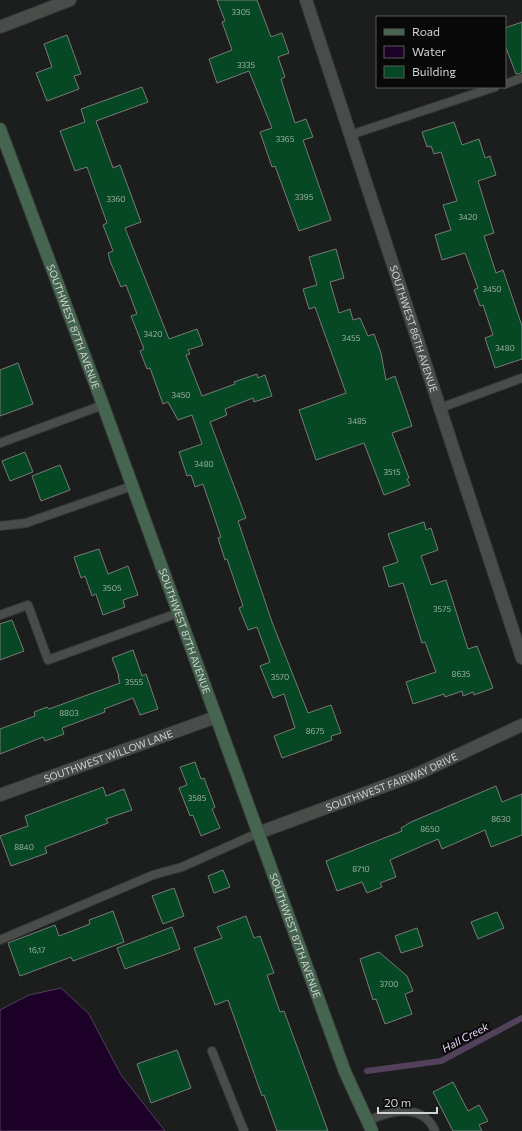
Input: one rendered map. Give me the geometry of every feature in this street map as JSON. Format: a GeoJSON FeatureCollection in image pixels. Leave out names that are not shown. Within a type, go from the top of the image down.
{"type":"FeatureCollection","features":[{"type":"Feature","properties":{"kind":"street"},"geometry":{"type":"LineString","coordinates":[[0,27],[70,0]]}},
{"type":"Feature","properties":{"kind":"street","name":"SOUTHWEST 86TH AVENUE"},"geometry":{"type":"LineString","coordinates":[[306,0],[522,658]]}},
{"type":"Feature","properties":{"kind":"street","name":"SOUTHWEST 87TH AVENUE"},"geometry":{"type":"LineString","coordinates":[[0,129],[103,405],[345,1072],[370,1126]]}},
{"type":"Feature","properties":{"kind":"street","name":"SOUTHWEST WILLOW LANE"},"geometry":{"type":"LineString","coordinates":[[0,795],[216,717]]}},
{"type":"Feature","properties":{"kind":"street","name":"SOUTHWEST FAIRWAY DRIVE"},"geometry":{"type":"LineString","coordinates":[[258,833],[417,774],[522,725]]}},
{"type":"Feature","properties":{"kind":"lane"},"geometry":{"type":"LineString","coordinates":[[506,84],[522,78]]}},
{"type":"Feature","properties":{"kind":"lane"},"geometry":{"type":"LineString","coordinates":[[350,135],[492,88]]}},
{"type":"Feature","properties":{"kind":"lane"},"geometry":{"type":"LineString","coordinates":[[440,408],[522,378]]}},
{"type":"Feature","properties":{"kind":"lane"},"geometry":{"type":"LineString","coordinates":[[0,443],[103,405]]}},
{"type":"Feature","properties":{"kind":"lane"},"geometry":{"type":"LineString","coordinates":[[0,526],[26,523],[132,486]]}},
{"type":"Feature","properties":{"kind":"lane"},"geometry":{"type":"LineString","coordinates":[[0,615],[28,605],[48,660],[178,613]]}},
{"type":"Feature","properties":{"kind":"lane"},"geometry":{"type":"LineString","coordinates":[[0,940],[153,875],[182,867],[258,833]]}},
{"type":"Feature","properties":{"kind":"lane"},"geometry":{"type":"LineString","coordinates":[[212,1051],[244,1131]]}},
{"type":"Feature","properties":{"kind":"lane"},"geometry":{"type":"LineString","coordinates":[[370,1126],[383,1115],[400,1111],[421,1113],[432,1123],[435,1131]]}},
{"type":"Feature","properties":{"kind":"water"},"geometry":{"type":"Polygon","coordinates":[[[61,988],[89,1014],[121,1075],[165,1131],[0,1131],[0,1010],[29,995],[61,988]]]}},
{"type":"Feature","properties":{"kind":"building"},"geometry":{"type":"Polygon","coordinates":[[[217,0],[257,0],[271,37],[282,33],[289,53],[278,57],[285,77],[281,79],[295,123],[306,119],[313,137],[303,140],[331,220],[299,231],[275,166],[272,167],[260,132],[272,128],[249,71],[217,83],[209,59],[232,50],[222,22],[225,21],[217,0]]]}},
{"type":"Feature","properties":{"kind":"building"},"geometry":{"type":"Polygon","coordinates":[[[522,22],[522,73],[516,74],[506,48],[506,28],[522,22]]]}},
{"type":"Feature","properties":{"kind":"building"},"geometry":{"type":"Polygon","coordinates":[[[67,35],[81,74],[74,76],[79,89],[47,101],[36,73],[52,67],[44,44],[67,35]]]}},
{"type":"Feature","properties":{"kind":"building"},"geometry":{"type":"Polygon","coordinates":[[[142,87],[148,102],[96,121],[113,168],[120,165],[141,222],[125,228],[169,339],[197,329],[203,345],[188,350],[190,354],[186,355],[202,396],[257,374],[258,378],[265,375],[272,396],[254,402],[253,398],[225,409],[227,415],[210,422],[246,518],[238,521],[272,622],[308,713],[331,705],[341,733],[331,736],[332,740],[282,758],[274,736],[295,728],[284,694],[273,698],[260,666],[270,662],[257,627],[248,630],[239,608],[243,606],[227,559],[225,560],[218,538],[221,537],[203,484],[195,487],[191,475],[187,476],[179,452],[202,444],[192,415],[178,420],[168,402],[163,404],[150,368],[147,369],[140,351],[144,349],[131,316],[137,314],[126,285],[121,287],[110,261],[108,253],[113,251],[103,225],[107,223],[87,167],[75,171],[60,131],[85,122],[81,109],[142,87]]]}},
{"type":"Feature","properties":{"kind":"building"},"geometry":{"type":"Polygon","coordinates":[[[454,122],[462,145],[479,139],[485,158],[490,156],[496,175],[478,181],[494,233],[484,236],[496,273],[503,270],[522,326],[522,359],[495,368],[485,338],[493,335],[483,305],[480,306],[474,290],[478,288],[465,253],[442,260],[435,235],[451,230],[443,205],[457,201],[441,152],[434,154],[431,146],[427,147],[422,132],[454,122]]]}},
{"type":"Feature","properties":{"kind":"building"},"geometry":{"type":"Polygon","coordinates":[[[336,249],[344,278],[330,282],[339,313],[350,309],[353,320],[360,318],[368,336],[374,334],[381,353],[386,380],[395,376],[412,426],[392,433],[409,478],[407,479],[410,485],[384,495],[364,443],[316,460],[299,410],[346,393],[315,307],[309,309],[303,289],[317,285],[309,257],[336,249]]]}},
{"type":"Feature","properties":{"kind":"building"},"geometry":{"type":"Polygon","coordinates":[[[18,363],[33,404],[0,416],[0,370],[18,363]]]}},
{"type":"Feature","properties":{"kind":"building"},"geometry":{"type":"Polygon","coordinates":[[[25,452],[33,472],[10,481],[2,461],[25,452]]]}},
{"type":"Feature","properties":{"kind":"building"},"geometry":{"type":"Polygon","coordinates":[[[60,465],[70,490],[41,501],[32,476],[60,465]]]}},
{"type":"Feature","properties":{"kind":"building"},"geometry":{"type":"Polygon","coordinates":[[[424,522],[426,530],[431,528],[438,550],[421,556],[431,585],[446,580],[468,649],[477,646],[493,688],[474,695],[473,692],[463,696],[462,691],[445,697],[444,694],[413,704],[406,682],[436,672],[425,642],[422,643],[403,583],[389,587],[383,567],[398,562],[388,534],[424,522]]]}},
{"type":"Feature","properties":{"kind":"building"},"geometry":{"type":"Polygon","coordinates":[[[99,549],[108,574],[128,566],[138,595],[123,600],[125,607],[103,615],[96,594],[92,596],[85,576],[81,578],[74,557],[99,549]]]}},
{"type":"Feature","properties":{"kind":"building"},"geometry":{"type":"Polygon","coordinates":[[[12,620],[24,651],[0,660],[0,624],[12,620]]]}},
{"type":"Feature","properties":{"kind":"building"},"geometry":{"type":"Polygon","coordinates":[[[133,650],[142,676],[146,674],[158,709],[140,715],[133,698],[104,709],[105,712],[62,728],[64,734],[45,741],[43,737],[0,754],[0,729],[35,716],[34,712],[47,707],[49,709],[120,683],[112,658],[133,650]]]}},
{"type":"Feature","properties":{"kind":"building"},"geometry":{"type":"Polygon","coordinates":[[[195,762],[201,779],[204,778],[215,807],[212,809],[220,828],[201,836],[193,815],[190,816],[179,788],[187,785],[180,767],[195,762]]]}},
{"type":"Feature","properties":{"kind":"building"},"geometry":{"type":"Polygon","coordinates":[[[496,786],[502,802],[522,794],[522,835],[491,847],[485,830],[442,849],[438,839],[390,860],[396,877],[380,883],[382,887],[367,893],[362,882],[337,891],[326,861],[402,831],[401,828],[411,822],[496,786]]]}},
{"type":"Feature","properties":{"kind":"building"},"geometry":{"type":"Polygon","coordinates":[[[103,787],[106,796],[124,789],[132,810],[106,819],[108,823],[45,847],[47,853],[11,866],[0,836],[28,826],[25,816],[103,787]]]}},
{"type":"Feature","properties":{"kind":"building"},"geometry":{"type":"Polygon","coordinates":[[[223,870],[230,887],[214,893],[208,876],[223,870]]]}},
{"type":"Feature","properties":{"kind":"building"},"geometry":{"type":"Polygon","coordinates":[[[174,888],[184,916],[163,924],[152,896],[174,888]]]}},
{"type":"Feature","properties":{"kind":"building"},"geometry":{"type":"Polygon","coordinates":[[[113,911],[124,942],[73,961],[71,957],[20,976],[8,943],[55,925],[59,936],[90,924],[89,920],[113,911]]]}},
{"type":"Feature","properties":{"kind":"building"},"geometry":{"type":"Polygon","coordinates":[[[497,912],[504,928],[478,939],[471,922],[497,912]]]}},
{"type":"Feature","properties":{"kind":"building"},"geometry":{"type":"Polygon","coordinates":[[[246,916],[254,938],[260,936],[274,973],[267,975],[280,1012],[284,1011],[328,1131],[277,1131],[264,1095],[262,1096],[228,1000],[215,1005],[194,948],[222,938],[217,927],[246,916]]]}},
{"type":"Feature","properties":{"kind":"building"},"geometry":{"type":"Polygon","coordinates":[[[172,927],[180,949],[125,969],[117,948],[172,927]]]}},
{"type":"Feature","properties":{"kind":"building"},"geometry":{"type":"Polygon","coordinates":[[[417,928],[423,946],[401,953],[395,936],[417,928]]]}},
{"type":"Feature","properties":{"kind":"building"},"geometry":{"type":"Polygon","coordinates":[[[379,952],[407,976],[413,991],[405,994],[412,1014],[385,1024],[376,999],[373,1000],[360,959],[379,952]]]}},
{"type":"Feature","properties":{"kind":"building"},"geometry":{"type":"Polygon","coordinates":[[[177,1050],[191,1088],[151,1103],[137,1064],[177,1050]]]}},
{"type":"Feature","properties":{"kind":"building"},"geometry":{"type":"Polygon","coordinates":[[[453,1082],[468,1111],[479,1105],[488,1121],[479,1125],[482,1131],[453,1131],[433,1092],[453,1082]]]}},
{"type":"Feature","properties":{"kind":"waterway","name":"Hall Creek"},"geometry":{"type":"LineString","coordinates":[[367,1071],[441,1061],[522,1018]]}}]}
